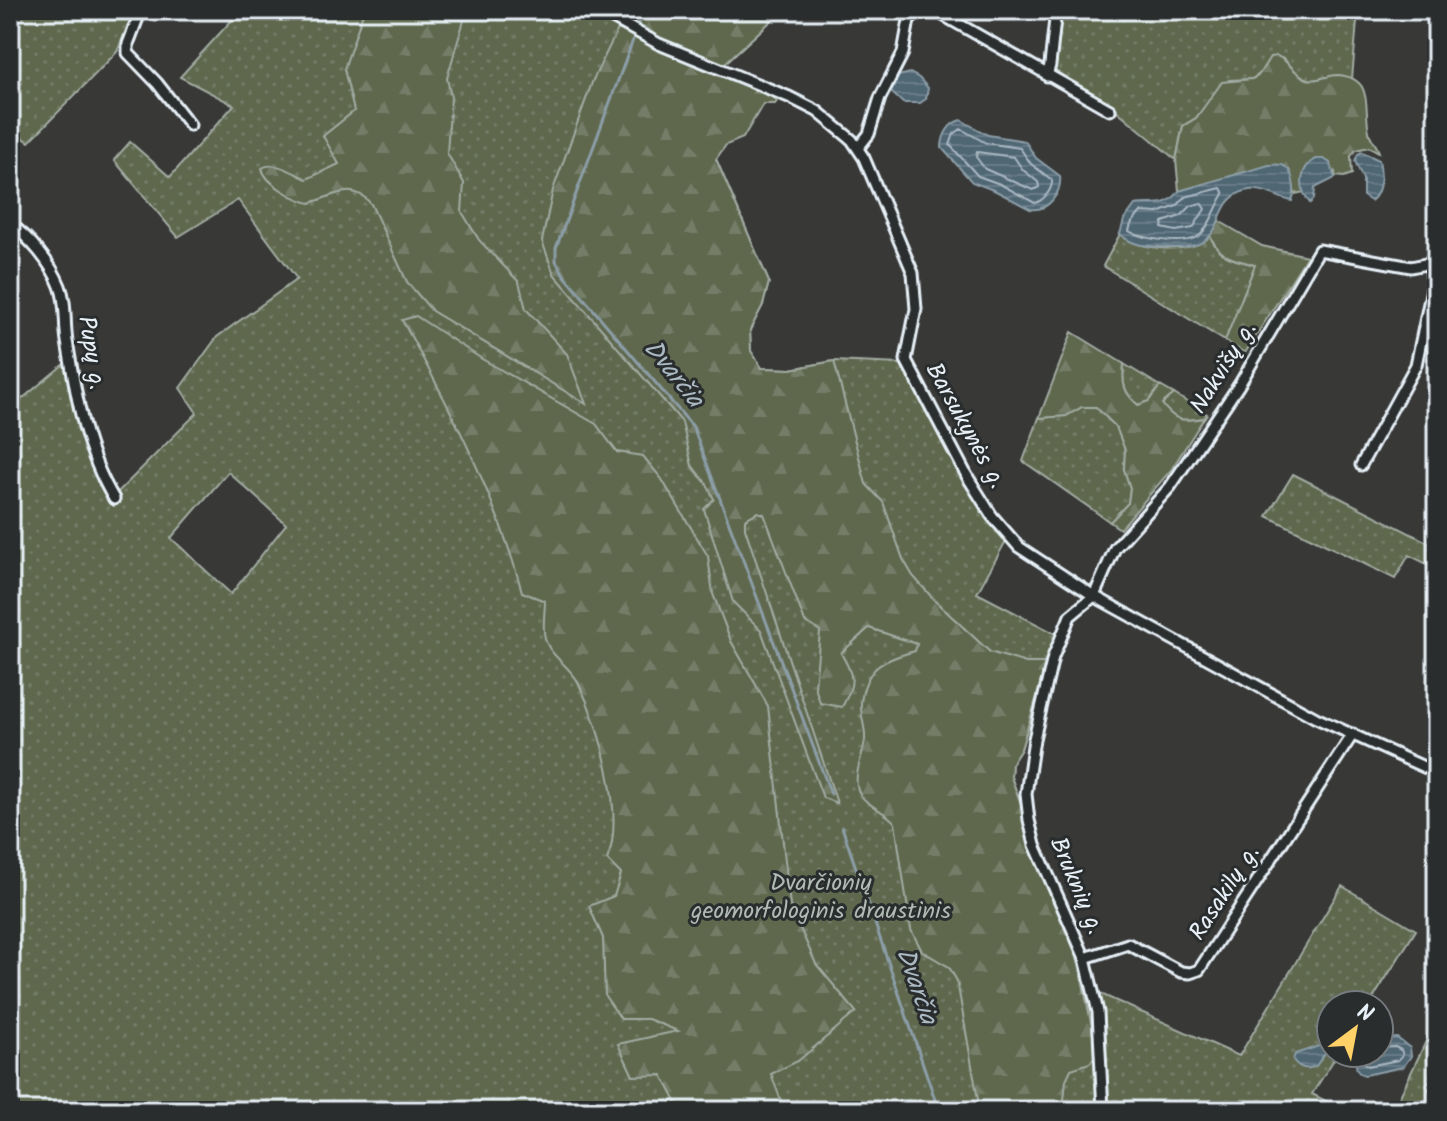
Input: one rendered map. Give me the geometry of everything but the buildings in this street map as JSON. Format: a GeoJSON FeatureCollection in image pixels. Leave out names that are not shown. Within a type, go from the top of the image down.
{"type":"FeatureCollection","features":[{"type":"Feature","properties":{"kind":"street"},"geometry":{"type":"LineString","coordinates":[[141,10],[128,44],[128,53],[190,125]]}},
{"type":"Feature","properties":{"kind":"street","name":"Barsukynės g."},"geometry":{"type":"LineString","coordinates":[[598,10],[659,44],[817,111],[858,148],[913,273],[916,309],[906,360],[967,476],[1005,533],[1041,562],[1094,596],[1316,718],[1437,773]]}},
{"type":"Feature","properties":{"kind":"street"},"geometry":{"type":"LineString","coordinates":[[858,148],[869,134],[880,98],[903,53],[909,20],[919,10]]}},
{"type":"Feature","properties":{"kind":"street"},"geometry":{"type":"LineString","coordinates":[[934,10],[1110,110]]}},
{"type":"Feature","properties":{"kind":"street"},"geometry":{"type":"LineString","coordinates":[[1047,76],[1056,10]]}},
{"type":"Feature","properties":{"kind":"street","name":"Pupų g."},"geometry":{"type":"LineString","coordinates":[[10,224],[31,243],[60,285],[81,416],[99,474],[114,499]]}},
{"type":"Feature","properties":{"kind":"street"},"geometry":{"type":"LineString","coordinates":[[1361,465],[1416,365],[1433,284],[1430,263],[1437,246]]}},
{"type":"Feature","properties":{"kind":"street","name":"Nakvišų g."},"geometry":{"type":"LineString","coordinates":[[1094,596],[1115,548],[1170,487],[1239,385],[1319,250],[1411,267],[1430,263]]}},
{"type":"Feature","properties":{"kind":"street","name":"Bruknių g."},"geometry":{"type":"LineString","coordinates":[[1094,596],[1070,616],[1061,632],[1034,739],[1026,794],[1035,845],[1085,958],[1098,1012],[1103,1111]]}},
{"type":"Feature","properties":{"kind":"street","name":"Rasakilų g."},"geometry":{"type":"LineString","coordinates":[[1085,958],[1128,944],[1181,972],[1199,970],[1353,734]]}},
{"type":"Feature","properties":{"kind":"green space"},"geometry":{"type":"Polygon","coordinates":[[[10,10],[134,10],[117,52],[29,142],[10,128],[10,10]]]}},
{"type":"Feature","properties":{"kind":"green space","name":"Dvarčionių geomorfologinis draustinis"},"geometry":{"type":"Polygon","coordinates":[[[241,10],[783,10],[723,65],[716,159],[769,282],[763,305],[750,330],[751,351],[762,368],[791,369],[834,361],[900,364],[991,524],[1006,541],[977,593],[1056,634],[1021,749],[1012,763],[1011,777],[1021,804],[1029,843],[1068,932],[1083,986],[1239,1056],[1342,886],[1416,930],[1379,989],[1315,989],[1315,1069],[1328,1069],[1312,1094],[1345,1111],[10,1111],[10,409],[64,364],[92,466],[111,499],[197,413],[180,388],[217,337],[297,279],[238,200],[178,237],[114,160],[130,142],[170,177],[234,105],[180,77],[241,10]],[[228,472],[171,538],[231,594],[286,524],[228,472]]]}},
{"type":"Feature","properties":{"kind":"green space"},"geometry":{"type":"Polygon","coordinates":[[[364,10],[467,10],[447,78],[451,97],[447,153],[464,183],[462,212],[479,240],[519,282],[526,309],[567,354],[586,404],[432,311],[407,282],[371,204],[364,197],[343,192],[310,203],[282,190],[264,174],[262,168],[273,166],[307,179],[339,164],[323,136],[354,111],[344,69],[364,10]]]}},
{"type":"Feature","properties":{"kind":"green space"},"geometry":{"type":"Polygon","coordinates":[[[626,10],[783,10],[723,65],[623,22],[626,10]]]}},
{"type":"Feature","properties":{"kind":"green space"},"geometry":{"type":"Polygon","coordinates":[[[1051,10],[1358,10],[1352,79],[1338,75],[1312,80],[1297,73],[1283,58],[1252,79],[1229,80],[1196,118],[1183,126],[1176,160],[1115,109],[1043,68],[1051,10]]]}},
{"type":"Feature","properties":{"kind":"green space"},"geometry":{"type":"Polygon","coordinates":[[[618,29],[682,59],[780,97],[775,104],[763,104],[743,138],[726,145],[716,159],[769,282],[763,305],[750,330],[751,351],[762,368],[791,369],[834,361],[866,484],[883,502],[903,559],[913,576],[990,652],[1026,663],[1047,663],[1021,749],[1012,763],[1011,777],[1021,804],[1029,843],[1079,964],[1093,1032],[1094,1057],[1090,1063],[1071,1069],[1066,1080],[1063,1111],[980,1111],[957,981],[949,967],[922,951],[911,930],[895,823],[865,800],[858,790],[857,772],[865,740],[861,703],[867,681],[878,666],[915,651],[917,644],[869,628],[841,653],[852,680],[842,707],[820,703],[815,687],[820,631],[805,622],[764,514],[758,512],[745,519],[745,528],[837,803],[823,798],[761,630],[733,602],[704,509],[714,499],[707,484],[692,466],[682,422],[554,274],[542,241],[553,190],[593,80],[618,29]]]}},
{"type":"Feature","properties":{"kind":"green space"},"geometry":{"type":"Polygon","coordinates":[[[1277,56],[1307,79],[1338,75],[1358,82],[1366,98],[1370,135],[1379,152],[1369,147],[1356,150],[1351,156],[1352,174],[1335,176],[1335,172],[1304,192],[1295,194],[1289,170],[1256,169],[1179,191],[1176,160],[1183,126],[1196,118],[1222,82],[1252,79],[1258,76],[1270,57],[1277,56]]]}},
{"type":"Feature","properties":{"kind":"green space"},"geometry":{"type":"Polygon","coordinates":[[[1219,221],[1262,246],[1307,256],[1245,353],[1225,341],[1255,265],[1228,256],[1218,249],[1210,236],[1219,221]]]}},
{"type":"Feature","properties":{"kind":"green space"},"geometry":{"type":"Polygon","coordinates":[[[1120,234],[1139,244],[1166,248],[1192,246],[1210,236],[1223,254],[1255,265],[1225,341],[1103,266],[1120,234]]]}},
{"type":"Feature","properties":{"kind":"green space"},"geometry":{"type":"Polygon","coordinates":[[[416,316],[482,359],[596,424],[617,452],[643,456],[661,478],[708,556],[713,594],[731,641],[768,706],[790,906],[816,964],[856,1012],[798,1061],[771,1074],[785,1111],[681,1111],[662,1075],[633,1076],[618,1044],[678,1031],[648,1019],[621,1019],[605,996],[603,938],[589,906],[614,896],[621,874],[607,860],[613,819],[608,770],[594,721],[578,682],[547,644],[545,601],[522,592],[499,521],[470,453],[402,320],[416,316]]]}},
{"type":"Feature","properties":{"kind":"green space"},"geometry":{"type":"Polygon","coordinates":[[[1072,332],[1124,364],[1125,387],[1138,405],[1149,401],[1160,386],[1174,394],[1162,404],[1176,418],[1204,418],[1171,470],[1120,529],[1110,522],[1128,503],[1130,488],[1124,469],[1125,450],[1116,427],[1096,407],[1082,407],[1066,416],[1039,418],[1072,332]]]}},
{"type":"Feature","properties":{"kind":"green space"},"geometry":{"type":"Polygon","coordinates":[[[1124,364],[1160,386],[1149,402],[1138,405],[1129,396],[1124,382],[1124,364]]]}},
{"type":"Feature","properties":{"kind":"green space"},"geometry":{"type":"Polygon","coordinates":[[[1174,394],[1207,414],[1197,419],[1176,418],[1162,404],[1174,394]]]}},
{"type":"Feature","properties":{"kind":"green space"},"geometry":{"type":"Polygon","coordinates":[[[1082,407],[1096,407],[1116,427],[1125,450],[1124,469],[1130,488],[1128,503],[1110,522],[1023,461],[1039,418],[1066,416],[1082,407]]]}},
{"type":"Feature","properties":{"kind":"green space"},"geometry":{"type":"Polygon","coordinates":[[[1293,474],[1437,547],[1437,569],[1409,555],[1395,579],[1267,516],[1293,474]]]}},
{"type":"Feature","properties":{"kind":"green space"},"geometry":{"type":"Polygon","coordinates":[[[1437,1018],[1437,1069],[1426,1086],[1437,1099],[1437,1111],[1393,1111],[1437,1018]]]}},
{"type":"Feature","properties":{"kind":"water"},"geometry":{"type":"Polygon","coordinates":[[[910,73],[928,88],[926,99],[920,103],[903,103],[891,92],[898,76],[910,73]]]}},
{"type":"Feature","properties":{"kind":"water"},"geometry":{"type":"Polygon","coordinates":[[[961,120],[988,135],[1025,141],[1036,158],[1060,176],[1059,189],[1052,200],[1043,208],[1030,209],[972,182],[942,148],[947,130],[961,120]]]}},
{"type":"Feature","properties":{"kind":"water"},"geometry":{"type":"Polygon","coordinates":[[[1362,152],[1379,160],[1380,165],[1379,188],[1371,201],[1363,196],[1363,179],[1355,161],[1362,152]]]}},
{"type":"Feature","properties":{"kind":"water"},"geometry":{"type":"Polygon","coordinates":[[[1316,159],[1330,163],[1335,178],[1315,188],[1314,199],[1310,203],[1303,191],[1302,179],[1306,168],[1316,159]]]}},
{"type":"Feature","properties":{"kind":"water"},"geometry":{"type":"Polygon","coordinates":[[[1269,165],[1282,165],[1289,171],[1294,187],[1292,201],[1263,191],[1245,191],[1225,206],[1210,236],[1200,243],[1184,247],[1138,244],[1120,234],[1124,220],[1135,205],[1165,203],[1179,191],[1269,165]]]}},
{"type":"Feature","properties":{"kind":"water"},"geometry":{"type":"Polygon","coordinates":[[[1395,1038],[1410,1048],[1411,1056],[1403,1067],[1395,1069],[1395,1038]]]}},
{"type":"Feature","properties":{"kind":"water"},"geometry":{"type":"Polygon","coordinates":[[[1315,1047],[1315,1066],[1303,1068],[1298,1065],[1293,1060],[1295,1054],[1315,1047]]]}},
{"type":"Feature","properties":{"kind":"water"},"geometry":{"type":"Polygon","coordinates":[[[1357,1069],[1394,1069],[1365,1075],[1357,1069]]]}},
{"type":"Feature","properties":{"kind":"waterway","name":"Dvarčia"},"geometry":{"type":"LineString","coordinates":[[638,25],[643,10]]}},
{"type":"Feature","properties":{"kind":"waterway","name":"Dvarčia"},"geometry":{"type":"LineString","coordinates":[[633,40],[556,248],[556,261],[564,275],[693,427],[831,794]]}},
{"type":"Feature","properties":{"kind":"waterway","name":"Dvarčia"},"geometry":{"type":"LineString","coordinates":[[842,827],[939,1111]]}}]}
